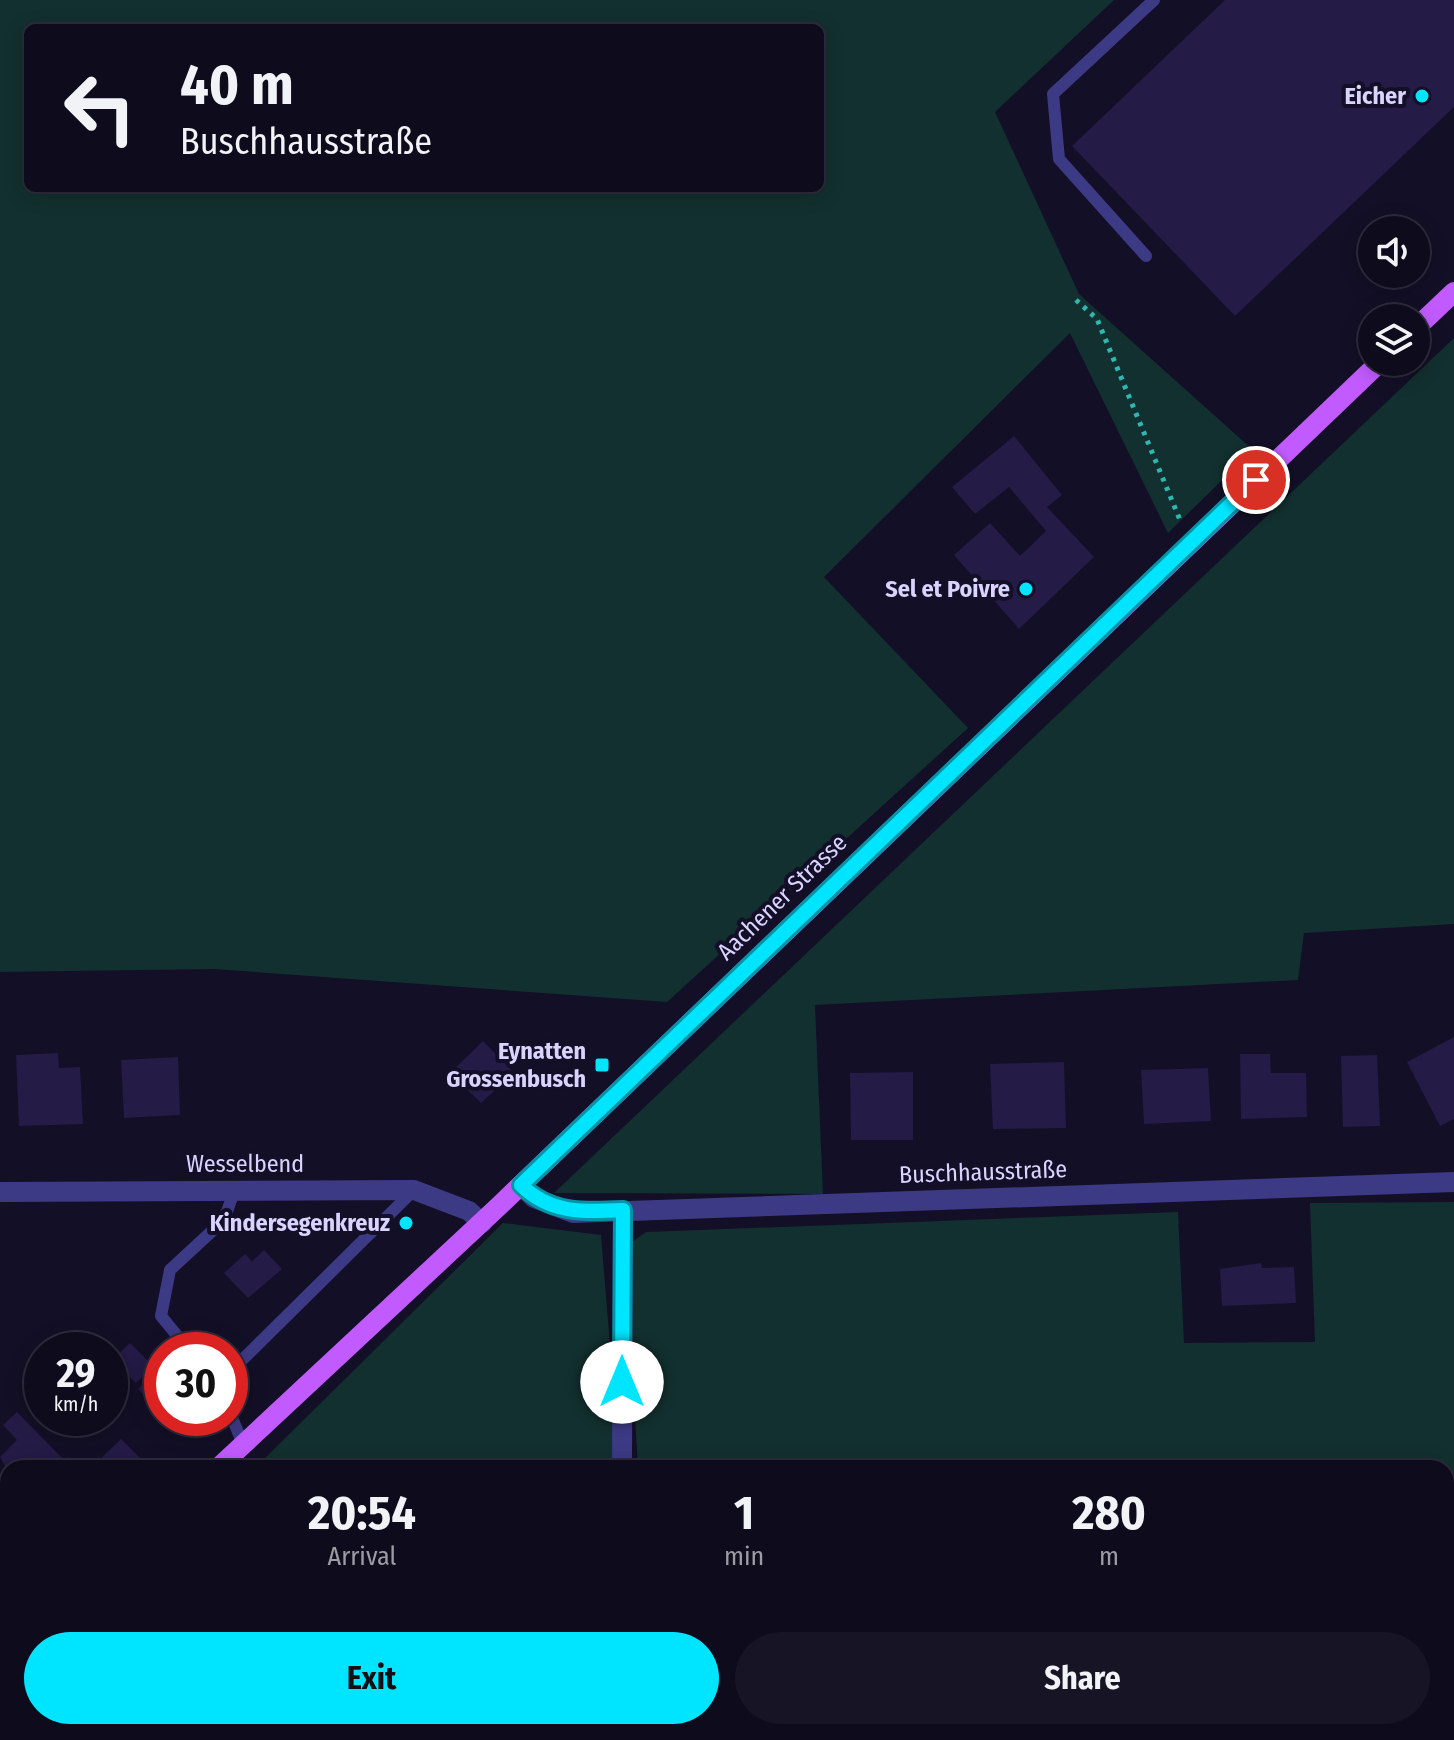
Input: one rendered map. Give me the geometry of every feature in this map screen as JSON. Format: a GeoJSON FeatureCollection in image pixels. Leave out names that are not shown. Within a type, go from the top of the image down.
{"type":"FeatureCollection","features":[{"type":"Feature","properties":{"kind":"main road"},"geometry":{"type":"LineString","coordinates":[[1430,315],[1454,292]]}},
{"type":"Feature","properties":{"kind":"main road","name":"Aachener Strasse"},"geometry":{"type":"LineString","coordinates":[[226,1460],[482,1223],[1365,376]]}},
{"type":"Feature","properties":{"kind":"street","name":"Buschhausstraße"},"geometry":{"type":"LineString","coordinates":[[521,1185],[534,1198],[573,1213],[1454,1182]]}},
{"type":"Feature","properties":{"kind":"street","name":"Wesselbend"},"geometry":{"type":"LineString","coordinates":[[0,1192],[414,1190],[469,1211],[482,1223]]}},
{"type":"Feature","properties":{"kind":"street"},"geometry":{"type":"LineString","coordinates":[[622,1460],[623,1210]]}},
{"type":"Feature","properties":{"kind":"lane"},"geometry":{"type":"LineString","coordinates":[[1146,256],[1059,159],[1053,94],[1154,0]]}},
{"type":"Feature","properties":{"kind":"lane"},"geometry":{"type":"LineString","coordinates":[[174,1332],[161,1316],[170,1270],[224,1220],[235,1189]]}},
{"type":"Feature","properties":{"kind":"lane"},"geometry":{"type":"LineString","coordinates":[[248,1354],[414,1190]]}},
{"type":"Feature","properties":{"kind":"lane"},"geometry":{"type":"LineString","coordinates":[[240,1436],[243,1444]]}},
{"type":"Feature","properties":{"kind":"path"},"geometry":{"type":"LineString","coordinates":[[1076,300],[1097,319],[1189,543]]}},
{"type":"Feature","properties":{"kind":"green space"},"geometry":{"type":"Polygon","coordinates":[[[0,0],[1114,0],[995,112],[1079,294],[1253,450],[1168,533],[1070,333],[824,577],[968,728],[667,1002],[214,969],[0,972],[0,0]]]}},
{"type":"Feature","properties":{"kind":"green space"},"geometry":{"type":"Polygon","coordinates":[[[1454,338],[1454,924],[1304,933],[1298,980],[815,1005],[823,1194],[554,1193],[1414,376],[1430,376],[1430,361],[1454,338]]]}},
{"type":"Feature","properties":{"kind":"green space"},"geometry":{"type":"Polygon","coordinates":[[[1454,1202],[1454,1460],[638,1460],[625,1247],[646,1232],[1178,1212],[1184,1343],[1315,1342],[1310,1203],[1454,1202]]]}},
{"type":"Feature","properties":{"kind":"green space"},"geometry":{"type":"Polygon","coordinates":[[[503,1223],[601,1235],[619,1460],[263,1460],[503,1223]]]}},
{"type":"Feature","properties":{"kind":"building"},"geometry":{"type":"Polygon","coordinates":[[[1225,0],[1454,0],[1454,107],[1235,316],[1072,146],[1225,0]]]}},
{"type":"Feature","properties":{"kind":"building"},"geometry":{"type":"Polygon","coordinates":[[[1014,436],[1062,495],[1047,507],[1094,557],[1019,629],[954,555],[990,523],[1020,556],[1046,531],[1009,487],[975,514],[952,487],[1014,436]]]}},
{"type":"Feature","properties":{"kind":"building"},"geometry":{"type":"Polygon","coordinates":[[[1454,1037],[1454,1119],[1440,1126],[1407,1062],[1454,1037]]]}},
{"type":"Feature","properties":{"kind":"building"},"geometry":{"type":"Polygon","coordinates":[[[483,1041],[514,1073],[481,1103],[450,1073],[483,1041]]]}},
{"type":"Feature","properties":{"kind":"building"},"geometry":{"type":"Polygon","coordinates":[[[58,1053],[59,1068],[80,1067],[83,1124],[19,1126],[16,1055],[58,1053]]]}},
{"type":"Feature","properties":{"kind":"building"},"geometry":{"type":"Polygon","coordinates":[[[1240,1054],[1270,1054],[1271,1073],[1306,1073],[1307,1117],[1241,1119],[1240,1054]]]}},
{"type":"Feature","properties":{"kind":"building"},"geometry":{"type":"Polygon","coordinates":[[[1377,1055],[1380,1126],[1343,1127],[1341,1056],[1377,1055]]]}},
{"type":"Feature","properties":{"kind":"building"},"geometry":{"type":"Polygon","coordinates":[[[178,1057],[180,1115],[124,1118],[121,1060],[178,1057]]]}},
{"type":"Feature","properties":{"kind":"building"},"geometry":{"type":"Polygon","coordinates":[[[1064,1062],[1066,1128],[993,1129],[990,1064],[1064,1062]]]}},
{"type":"Feature","properties":{"kind":"building"},"geometry":{"type":"Polygon","coordinates":[[[1208,1068],[1211,1121],[1144,1124],[1141,1070],[1208,1068]]]}},
{"type":"Feature","properties":{"kind":"building"},"geometry":{"type":"Polygon","coordinates":[[[913,1072],[913,1140],[851,1140],[850,1073],[913,1072]]]}},
{"type":"Feature","properties":{"kind":"building"},"geometry":{"type":"Polygon","coordinates":[[[264,1250],[282,1269],[248,1298],[224,1273],[245,1254],[252,1261],[264,1250]]]}},
{"type":"Feature","properties":{"kind":"building"},"geometry":{"type":"Polygon","coordinates":[[[1261,1263],[1262,1268],[1294,1267],[1296,1303],[1222,1306],[1220,1269],[1261,1263]]]}},
{"type":"Feature","properties":{"kind":"building"},"geometry":{"type":"Polygon","coordinates":[[[130,1343],[144,1357],[144,1375],[136,1383],[128,1375],[130,1343]]]}},
{"type":"Feature","properties":{"kind":"building"},"geometry":{"type":"Polygon","coordinates":[[[17,1412],[24,1419],[24,1436],[40,1436],[64,1460],[2,1460],[0,1457],[17,1440],[3,1425],[17,1412]]]}},
{"type":"Feature","properties":{"kind":"building"},"geometry":{"type":"Polygon","coordinates":[[[121,1439],[142,1460],[99,1460],[121,1439]]]}},
{"type":"Feature","properties":{"kind":"place","name":"Eicher"},"geometry":{"type":"Point","coordinates":[1422,96]}},
{"type":"Feature","properties":{"kind":"place","name":"Sel et Poivre"},"geometry":{"type":"Point","coordinates":[1026,589]}},
{"type":"Feature","properties":{"kind":"place","name":"Eynatten Grossenbusch"},"geometry":{"type":"Point","coordinates":[602,1065]}},
{"type":"Feature","properties":{"kind":"place","name":"Kindersegenkreuz"},"geometry":{"type":"Point","coordinates":[406,1223]}},
{"type":"Feature","properties":{"kind":"route"},"geometry":{"type":"LineString","coordinates":[[622,1382],[623,1210],[573,1213],[534,1198],[521,1185],[1256,480]]}}]}
